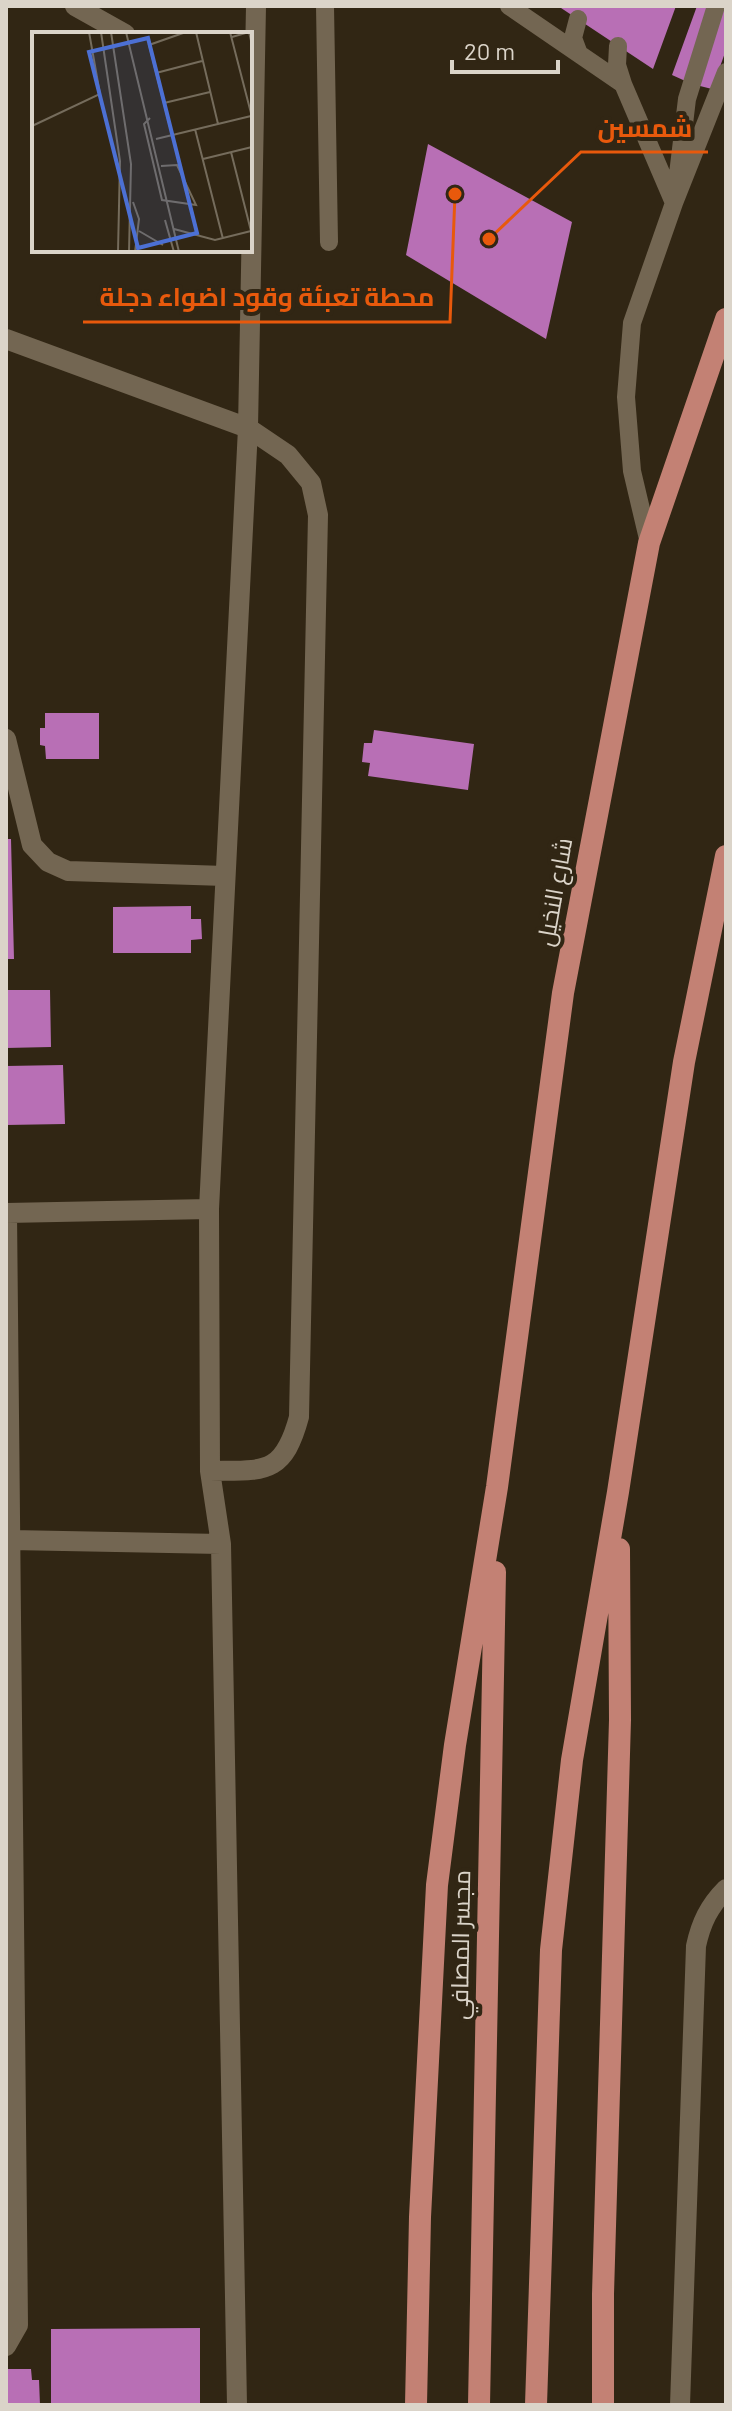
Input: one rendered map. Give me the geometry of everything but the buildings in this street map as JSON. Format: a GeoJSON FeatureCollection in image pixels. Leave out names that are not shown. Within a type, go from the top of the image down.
{"type":"FeatureCollection","features":[{"type":"Feature","properties":{"kind":"highway","name":"شارع النخيل"},"geometry":{"type":"LineString","coordinates":[[497,1487],[563,993],[649,543],[726,319]]}},
{"type":"Feature","properties":{"kind":"highway"},"geometry":{"type":"LineString","coordinates":[[536,2405],[551,1950],[570,1776],[618,1492],[684,1062],[726,856]]}},
{"type":"Feature","properties":{"kind":"highway","name":"مجسر المصافي"},"geometry":{"type":"LineString","coordinates":[[479,2405],[497,1487]]}},
{"type":"Feature","properties":{"kind":"highway"},"geometry":{"type":"LineString","coordinates":[[416,2405],[420,2217],[437,1885],[455,1745],[497,1487]]}},
{"type":"Feature","properties":{"kind":"highway"},"geometry":{"type":"LineString","coordinates":[[603,2405],[603,2294],[620,1720],[618,1492]]}},
{"type":"Feature","properties":{"kind":"street"},"geometry":{"type":"LineString","coordinates":[[75,6],[121,32]]}},
{"type":"Feature","properties":{"kind":"street"},"geometry":{"type":"LineString","coordinates":[[252,170],[256,6]]}},
{"type":"Feature","properties":{"kind":"street"},"geometry":{"type":"LineString","coordinates":[[237,2405],[221,1544],[210,1471],[209,1209],[248,428],[251,252]]}},
{"type":"Feature","properties":{"kind":"street"},"geometry":{"type":"LineString","coordinates":[[6,339],[248,428],[288,455],[311,483],[318,515],[299,1417],[293,1442],[280,1460],[260,1470],[210,1471]]}},
{"type":"Feature","properties":{"kind":"street"},"geometry":{"type":"LineString","coordinates":[[6,739],[32,845],[48,862],[68,871],[225,876]]}},
{"type":"Feature","properties":{"kind":"street"},"geometry":{"type":"LineString","coordinates":[[6,2346],[18,2325],[10,1976],[11,1540],[6,1213],[209,1209]]}},
{"type":"Feature","properties":{"kind":"street"},"geometry":{"type":"LineString","coordinates":[[11,1540],[221,1544]]}},
{"type":"Feature","properties":{"kind":"street"},"geometry":{"type":"LineString","coordinates":[[680,2405],[696,1946],[709,1907],[726,1889]]}},
{"type":"Feature","properties":{"kind":"lane"},"geometry":{"type":"LineString","coordinates":[[325,6],[329,242]]}},
{"type":"Feature","properties":{"kind":"lane"},"geometry":{"type":"LineString","coordinates":[[509,6],[623,84]]}},
{"type":"Feature","properties":{"kind":"lane"},"geometry":{"type":"LineString","coordinates":[[535,6],[541,27]]}},
{"type":"Feature","properties":{"kind":"lane"},"geometry":{"type":"LineString","coordinates":[[674,203],[687,99],[716,6]]}},
{"type":"Feature","properties":{"kind":"lane"},"geometry":{"type":"LineString","coordinates":[[578,19],[573,38],[579,54]]}},
{"type":"Feature","properties":{"kind":"lane"},"geometry":{"type":"LineString","coordinates":[[618,46],[617,65],[623,84],[674,203]]}},
{"type":"Feature","properties":{"kind":"lane"},"geometry":{"type":"LineString","coordinates":[[649,543],[632,471],[627,383],[632,323],[674,203],[726,72]]}},
{"type":"Feature","properties":{"kind":"place","name":"محطة تعبئة وقود اضواء دجلة"},"geometry":{"type":"Point","coordinates":[455,194]}},
{"type":"Feature","properties":{"kind":"place","name":"شمسين"},"geometry":{"type":"Point","coordinates":[489,239]}}]}
